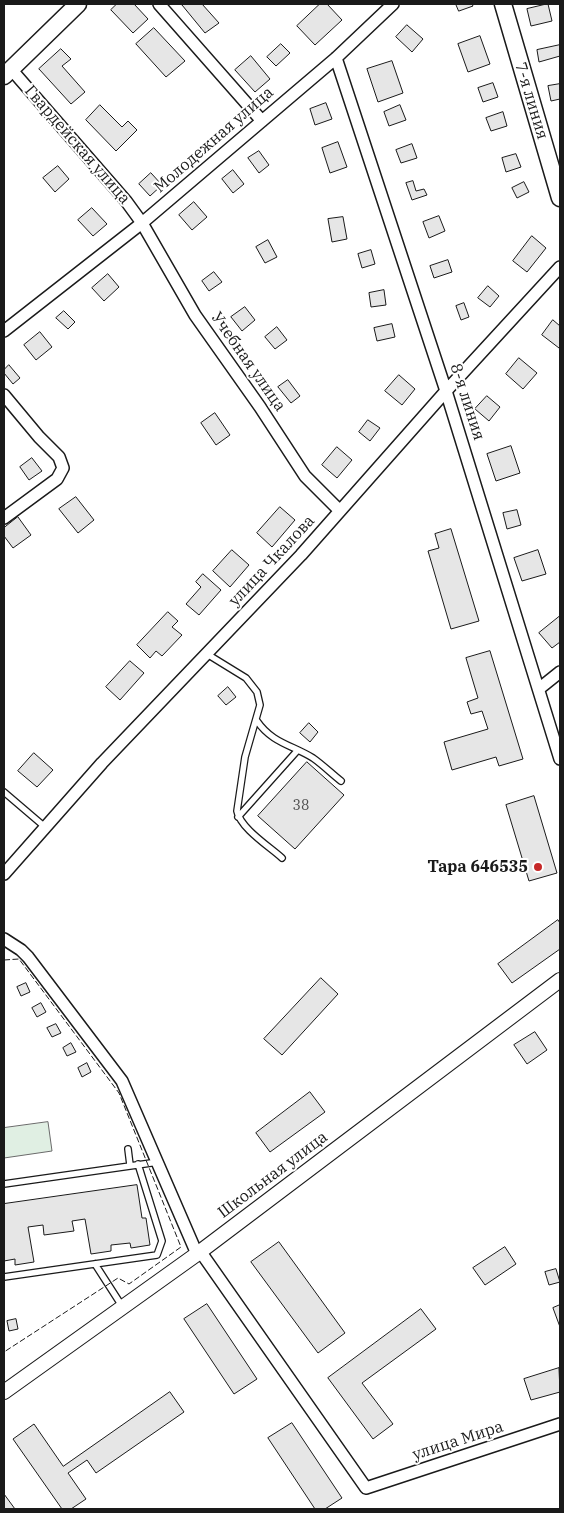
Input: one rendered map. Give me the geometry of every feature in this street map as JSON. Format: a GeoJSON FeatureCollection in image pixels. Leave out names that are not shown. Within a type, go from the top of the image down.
{"type":"FeatureCollection","features":[{"type":"Feature","properties":{"kind":"main road","name":"Гвардейская улица"},"geometry":{"type":"LineString","coordinates":[[8,72],[78,4]]}},
{"type":"Feature","properties":{"kind":"main road","name":"7-я линия"},"geometry":{"type":"LineString","coordinates":[[503,4],[560,198]]}},
{"type":"Feature","properties":{"kind":"street"},"geometry":{"type":"LineString","coordinates":[[159,4],[262,121]]}},
{"type":"Feature","properties":{"kind":"street","name":"Молодежная улица"},"geometry":{"type":"LineString","coordinates":[[4,331],[142,223],[336,58],[393,4]]}},
{"type":"Feature","properties":{"kind":"street","name":"8-я линия"},"geometry":{"type":"LineString","coordinates":[[336,58],[446,391],[540,688],[560,759]]}},
{"type":"Feature","properties":{"kind":"street","name":"Гвардейская улица"},"geometry":{"type":"LineString","coordinates":[[8,72],[126,201],[142,223]]}},
{"type":"Feature","properties":{"kind":"street","name":"Учебная улица"},"geometry":{"type":"LineString","coordinates":[[142,223],[196,315],[305,476],[340,511]]}},
{"type":"Feature","properties":{"kind":"street","name":"улица Чкалова"},"geometry":{"type":"LineString","coordinates":[[4,874],[102,763],[301,555],[446,391],[560,267]]}},
{"type":"Feature","properties":{"kind":"street"},"geometry":{"type":"LineString","coordinates":[[4,395],[39,437],[59,456],[63,468],[57,479],[4,518]]}},
{"type":"Feature","properties":{"kind":"street"},"geometry":{"type":"LineString","coordinates":[[540,688],[560,672]]}},
{"type":"Feature","properties":{"kind":"street"},"geometry":{"type":"LineString","coordinates":[[4,939],[28,957],[122,1080],[199,1253]]}},
{"type":"Feature","properties":{"kind":"street","name":"Школьная улица"},"geometry":{"type":"LineString","coordinates":[[4,1392],[199,1253],[560,980]]}},
{"type":"Feature","properties":{"kind":"street","name":"улица Мира"},"geometry":{"type":"LineString","coordinates":[[199,1253],[366,1488],[560,1424]]}},
{"type":"Feature","properties":{"kind":"lane"},"geometry":{"type":"LineString","coordinates":[[207,654],[246,678],[257,692],[260,705],[246,757],[237,811],[238,817],[246,827],[282,858]]}},
{"type":"Feature","properties":{"kind":"lane"},"geometry":{"type":"LineString","coordinates":[[257,721],[264,732],[280,743],[313,758],[341,781]]}},
{"type":"Feature","properties":{"kind":"lane"},"geometry":{"type":"LineString","coordinates":[[238,817],[297,751]]}},
{"type":"Feature","properties":{"kind":"lane"},"geometry":{"type":"LineString","coordinates":[[4,792],[45,827]]}},
{"type":"Feature","properties":{"kind":"lane"},"geometry":{"type":"LineString","coordinates":[[128,1150],[130,1166]]}},
{"type":"Feature","properties":{"kind":"lane"},"geometry":{"type":"LineString","coordinates":[[4,1184],[158,1162]]}},
{"type":"Feature","properties":{"kind":"lane"},"geometry":{"type":"LineString","coordinates":[[4,1277],[157,1255],[162,1241],[138,1164]]}},
{"type":"Feature","properties":{"kind":"lane"},"geometry":{"type":"LineString","coordinates":[[95,1264],[123,1308]]}},
{"type":"Feature","properties":{"kind":"green space"},"geometry":{"type":"Polygon","coordinates":[[[48,1122],[52,1151],[4,1158],[4,1128],[48,1122]]]}},
{"type":"Feature","properties":{"kind":"building"},"geometry":{"type":"Polygon","coordinates":[[[117,4],[134,4],[148,19],[133,33],[111,10],[117,4]]]}},
{"type":"Feature","properties":{"kind":"building"},"geometry":{"type":"Polygon","coordinates":[[[183,4],[202,4],[219,23],[205,33],[183,4]]]}},
{"type":"Feature","properties":{"kind":"building"},"geometry":{"type":"Polygon","coordinates":[[[320,4],[327,4],[342,20],[315,45],[297,26],[320,4]]]}},
{"type":"Feature","properties":{"kind":"building"},"geometry":{"type":"Polygon","coordinates":[[[456,4],[472,4],[473,6],[459,11],[456,4]]]}},
{"type":"Feature","properties":{"kind":"building"},"geometry":{"type":"Polygon","coordinates":[[[548,4],[552,21],[531,26],[527,9],[548,4]]]}},
{"type":"Feature","properties":{"kind":"building"},"geometry":{"type":"Polygon","coordinates":[[[407,25],[423,39],[412,52],[396,37],[407,25]]]}},
{"type":"Feature","properties":{"kind":"building"},"geometry":{"type":"Polygon","coordinates":[[[154,28],[185,61],[166,77],[136,44],[154,28]]]}},
{"type":"Feature","properties":{"kind":"building"},"geometry":{"type":"Polygon","coordinates":[[[480,36],[490,64],[468,72],[458,44],[480,36]]]}},
{"type":"Feature","properties":{"kind":"building"},"geometry":{"type":"Polygon","coordinates":[[[281,44],[290,53],[276,66],[267,57],[281,44]]]}},
{"type":"Feature","properties":{"kind":"building"},"geometry":{"type":"Polygon","coordinates":[[[560,45],[560,56],[539,62],[537,50],[560,45]]]}},
{"type":"Feature","properties":{"kind":"building"},"geometry":{"type":"Polygon","coordinates":[[[61,49],[71,59],[62,66],[85,92],[71,104],[39,69],[61,49]]]}},
{"type":"Feature","properties":{"kind":"building"},"geometry":{"type":"Polygon","coordinates":[[[251,56],[270,79],[255,92],[235,70],[251,56]]]}},
{"type":"Feature","properties":{"kind":"building"},"geometry":{"type":"Polygon","coordinates":[[[392,61],[403,93],[378,102],[367,69],[392,61]]]}},
{"type":"Feature","properties":{"kind":"building"},"geometry":{"type":"Polygon","coordinates":[[[493,83],[498,97],[483,102],[478,88],[493,83]]]}},
{"type":"Feature","properties":{"kind":"building"},"geometry":{"type":"Polygon","coordinates":[[[560,84],[560,99],[551,101],[548,86],[560,84]]]}},
{"type":"Feature","properties":{"kind":"building"},"geometry":{"type":"Polygon","coordinates":[[[326,103],[332,119],[315,125],[310,109],[326,103]]]}},
{"type":"Feature","properties":{"kind":"building"},"geometry":{"type":"Polygon","coordinates":[[[100,105],[122,127],[128,121],[137,130],[116,151],[86,120],[100,105]]]}},
{"type":"Feature","properties":{"kind":"building"},"geometry":{"type":"Polygon","coordinates":[[[400,105],[406,120],[389,126],[384,112],[400,105]]]}},
{"type":"Feature","properties":{"kind":"building"},"geometry":{"type":"Polygon","coordinates":[[[503,112],[507,126],[491,131],[486,118],[503,112]]]}},
{"type":"Feature","properties":{"kind":"building"},"geometry":{"type":"Polygon","coordinates":[[[338,142],[347,167],[330,173],[322,148],[338,142]]]}},
{"type":"Feature","properties":{"kind":"building"},"geometry":{"type":"Polygon","coordinates":[[[412,144],[417,158],[401,163],[396,150],[412,144]]]}},
{"type":"Feature","properties":{"kind":"building"},"geometry":{"type":"Polygon","coordinates":[[[259,151],[269,165],[259,173],[248,158],[259,151]]]}},
{"type":"Feature","properties":{"kind":"building"},"geometry":{"type":"Polygon","coordinates":[[[516,154],[521,167],[506,172],[502,158],[516,154]]]}},
{"type":"Feature","properties":{"kind":"building"},"geometry":{"type":"Polygon","coordinates":[[[58,166],[69,179],[55,192],[43,178],[58,166]]]}},
{"type":"Feature","properties":{"kind":"building"},"geometry":{"type":"Polygon","coordinates":[[[233,170],[244,184],[233,193],[222,179],[233,170]]]}},
{"type":"Feature","properties":{"kind":"building"},"geometry":{"type":"Polygon","coordinates":[[[151,173],[162,185],[150,196],[139,184],[151,173]]]}},
{"type":"Feature","properties":{"kind":"building"},"geometry":{"type":"Polygon","coordinates":[[[413,181],[416,191],[424,189],[427,195],[412,200],[406,183],[413,181]]]}},
{"type":"Feature","properties":{"kind":"building"},"geometry":{"type":"Polygon","coordinates":[[[524,182],[529,192],[517,198],[512,188],[524,182]]]}},
{"type":"Feature","properties":{"kind":"building"},"geometry":{"type":"Polygon","coordinates":[[[194,202],[207,217],[192,230],[179,215],[194,202]]]}},
{"type":"Feature","properties":{"kind":"building"},"geometry":{"type":"Polygon","coordinates":[[[92,208],[107,224],[93,236],[78,220],[92,208]]]}},
{"type":"Feature","properties":{"kind":"building"},"geometry":{"type":"Polygon","coordinates":[[[439,216],[445,231],[429,238],[423,222],[439,216]]]}},
{"type":"Feature","properties":{"kind":"building"},"geometry":{"type":"Polygon","coordinates":[[[343,217],[347,239],[332,242],[328,219],[343,217]]]}},
{"type":"Feature","properties":{"kind":"building"},"geometry":{"type":"Polygon","coordinates":[[[532,236],[546,248],[527,272],[513,261],[532,236]]]}},
{"type":"Feature","properties":{"kind":"building"},"geometry":{"type":"Polygon","coordinates":[[[268,240],[277,257],[265,263],[256,247],[268,240]]]}},
{"type":"Feature","properties":{"kind":"building"},"geometry":{"type":"Polygon","coordinates":[[[371,250],[375,264],[362,268],[358,254],[371,250]]]}},
{"type":"Feature","properties":{"kind":"building"},"geometry":{"type":"Polygon","coordinates":[[[448,260],[452,272],[434,278],[430,266],[448,260]]]}},
{"type":"Feature","properties":{"kind":"building"},"geometry":{"type":"Polygon","coordinates":[[[214,272],[222,282],[209,291],[202,281],[214,272]]]}},
{"type":"Feature","properties":{"kind":"building"},"geometry":{"type":"Polygon","coordinates":[[[108,274],[119,287],[104,301],[92,288],[108,274]]]}},
{"type":"Feature","properties":{"kind":"building"},"geometry":{"type":"Polygon","coordinates":[[[488,286],[499,296],[490,307],[478,298],[488,286]]]}},
{"type":"Feature","properties":{"kind":"building"},"geometry":{"type":"Polygon","coordinates":[[[384,290],[386,305],[371,307],[369,293],[384,290]]]}},
{"type":"Feature","properties":{"kind":"building"},"geometry":{"type":"Polygon","coordinates":[[[464,303],[469,317],[461,320],[456,306],[464,303]]]}},
{"type":"Feature","properties":{"kind":"building"},"geometry":{"type":"Polygon","coordinates":[[[245,307],[255,320],[242,331],[231,317],[245,307]]]}},
{"type":"Feature","properties":{"kind":"building"},"geometry":{"type":"Polygon","coordinates":[[[64,311],[75,322],[68,329],[56,318],[64,311]]]}},
{"type":"Feature","properties":{"kind":"building"},"geometry":{"type":"Polygon","coordinates":[[[553,320],[560,326],[559,348],[542,335],[553,320]]]}},
{"type":"Feature","properties":{"kind":"building"},"geometry":{"type":"Polygon","coordinates":[[[392,324],[395,337],[377,341],[374,328],[392,324]]]}},
{"type":"Feature","properties":{"kind":"building"},"geometry":{"type":"Polygon","coordinates":[[[277,327],[287,340],[275,349],[265,337],[277,327]]]}},
{"type":"Feature","properties":{"kind":"building"},"geometry":{"type":"Polygon","coordinates":[[[40,332],[52,347],[36,360],[24,345],[40,332]]]}},
{"type":"Feature","properties":{"kind":"building"},"geometry":{"type":"Polygon","coordinates":[[[519,358],[537,373],[523,389],[506,374],[519,358]]]}},
{"type":"Feature","properties":{"kind":"building"},"geometry":{"type":"Polygon","coordinates":[[[9,365],[20,378],[13,384],[4,373],[4,370],[9,365]]]}},
{"type":"Feature","properties":{"kind":"building"},"geometry":{"type":"Polygon","coordinates":[[[399,375],[415,389],[402,405],[385,391],[399,375]]]}},
{"type":"Feature","properties":{"kind":"building"},"geometry":{"type":"Polygon","coordinates":[[[288,380],[300,396],[291,403],[278,387],[288,380]]]}},
{"type":"Feature","properties":{"kind":"building"},"geometry":{"type":"Polygon","coordinates":[[[487,396],[500,407],[489,421],[475,409],[487,396]]]}},
{"type":"Feature","properties":{"kind":"building"},"geometry":{"type":"Polygon","coordinates":[[[215,413],[230,435],[216,445],[201,423],[215,413]]]}},
{"type":"Feature","properties":{"kind":"building"},"geometry":{"type":"Polygon","coordinates":[[[368,420],[380,428],[370,441],[359,432],[368,420]]]}},
{"type":"Feature","properties":{"kind":"building"},"geometry":{"type":"Polygon","coordinates":[[[511,446],[520,473],[496,481],[487,454],[511,446]]]}},
{"type":"Feature","properties":{"kind":"building"},"geometry":{"type":"Polygon","coordinates":[[[337,447],[352,460],[337,478],[322,465],[337,447]]]}},
{"type":"Feature","properties":{"kind":"building"},"geometry":{"type":"Polygon","coordinates":[[[32,458],[42,471],[29,480],[20,467],[32,458]]]}},
{"type":"Feature","properties":{"kind":"building"},"geometry":{"type":"Polygon","coordinates":[[[76,497],[94,520],[78,533],[59,509],[76,497]]]}},
{"type":"Feature","properties":{"kind":"building"},"geometry":{"type":"Polygon","coordinates":[[[280,507],[295,520],[272,547],[257,533],[280,507]]]}},
{"type":"Feature","properties":{"kind":"building"},"geometry":{"type":"Polygon","coordinates":[[[517,510],[521,525],[507,529],[503,513],[517,510]]]}},
{"type":"Feature","properties":{"kind":"building"},"geometry":{"type":"Polygon","coordinates":[[[18,517],[31,535],[13,548],[4,536],[4,528],[18,517]]]}},
{"type":"Feature","properties":{"kind":"building"},"geometry":{"type":"Polygon","coordinates":[[[451,529],[479,621],[451,629],[428,551],[439,548],[435,534],[451,529]]]}},
{"type":"Feature","properties":{"kind":"building"},"geometry":{"type":"Polygon","coordinates":[[[232,550],[249,565],[230,587],[213,571],[232,550]]]}},
{"type":"Feature","properties":{"kind":"building"},"geometry":{"type":"Polygon","coordinates":[[[538,550],[546,574],[522,581],[514,558],[538,550]]]}},
{"type":"Feature","properties":{"kind":"building"},"geometry":{"type":"Polygon","coordinates":[[[203,574],[221,590],[199,615],[186,604],[201,587],[196,582],[203,574]]]}},
{"type":"Feature","properties":{"kind":"building"},"geometry":{"type":"Polygon","coordinates":[[[168,612],[178,621],[172,627],[182,635],[162,656],[156,651],[150,658],[137,645],[168,612]]]}},
{"type":"Feature","properties":{"kind":"building"},"geometry":{"type":"Polygon","coordinates":[[[560,616],[560,642],[552,648],[539,633],[560,616]]]}},
{"type":"Feature","properties":{"kind":"building"},"geometry":{"type":"Polygon","coordinates":[[[490,651],[523,759],[499,766],[496,757],[452,770],[444,742],[488,729],[482,711],[471,714],[467,702],[478,698],[466,658],[490,651]]]}},
{"type":"Feature","properties":{"kind":"building"},"geometry":{"type":"Polygon","coordinates":[[[130,661],[144,673],[120,700],[106,687],[130,661]]]}},
{"type":"Feature","properties":{"kind":"building"},"geometry":{"type":"Polygon","coordinates":[[[228,687],[236,697],[226,705],[218,696],[228,687]]]}},
{"type":"Feature","properties":{"kind":"building"},"geometry":{"type":"Polygon","coordinates":[[[309,723],[318,732],[310,742],[300,733],[309,723]]]}},
{"type":"Feature","properties":{"kind":"building"},"geometry":{"type":"Polygon","coordinates":[[[34,753],[53,770],[37,787],[18,771],[34,753]]]}},
{"type":"Feature","properties":{"kind":"building"},"geometry":{"type":"Polygon","coordinates":[[[307,762],[344,795],[295,849],[258,816],[307,762]]]}},
{"type":"Feature","properties":{"kind":"building"},"geometry":{"type":"Polygon","coordinates":[[[534,796],[557,873],[529,881],[506,805],[534,796]]]}},
{"type":"Feature","properties":{"kind":"building"},"geometry":{"type":"Polygon","coordinates":[[[558,920],[560,923],[560,949],[512,983],[498,964],[558,920]]]}},
{"type":"Feature","properties":{"kind":"building"},"geometry":{"type":"Polygon","coordinates":[[[321,978],[338,994],[282,1055],[264,1039],[321,978]]]}},
{"type":"Feature","properties":{"kind":"building"},"geometry":{"type":"Polygon","coordinates":[[[26,983],[30,992],[21,996],[17,987],[26,983]]]}},
{"type":"Feature","properties":{"kind":"building"},"geometry":{"type":"Polygon","coordinates":[[[41,1003],[46,1012],[37,1017],[32,1008],[41,1003]]]}},
{"type":"Feature","properties":{"kind":"building"},"geometry":{"type":"Polygon","coordinates":[[[56,1024],[61,1033],[52,1037],[47,1028],[56,1024]]]}},
{"type":"Feature","properties":{"kind":"building"},"geometry":{"type":"Polygon","coordinates":[[[535,1032],[547,1050],[527,1064],[514,1045],[535,1032]]]}},
{"type":"Feature","properties":{"kind":"building"},"geometry":{"type":"Polygon","coordinates":[[[71,1043],[76,1052],[67,1056],[63,1048],[71,1043]]]}},
{"type":"Feature","properties":{"kind":"building"},"geometry":{"type":"Polygon","coordinates":[[[87,1063],[91,1072],[82,1077],[78,1068],[87,1063]]]}},
{"type":"Feature","properties":{"kind":"building"},"geometry":{"type":"Polygon","coordinates":[[[310,1092],[325,1112],[270,1152],[256,1133],[310,1092]]]}},
{"type":"Feature","properties":{"kind":"building"},"geometry":{"type":"Polygon","coordinates":[[[137,1185],[142,1218],[146,1218],[150,1245],[131,1248],[130,1243],[111,1245],[111,1251],[91,1254],[85,1219],[72,1221],[74,1231],[44,1235],[43,1225],[28,1227],[34,1262],[15,1265],[15,1259],[4,1261],[4,1204],[137,1185]]]}},
{"type":"Feature","properties":{"kind":"building"},"geometry":{"type":"Polygon","coordinates":[[[279,1242],[345,1333],[318,1353],[251,1262],[279,1242]]]}},
{"type":"Feature","properties":{"kind":"building"},"geometry":{"type":"Polygon","coordinates":[[[505,1247],[516,1264],[485,1285],[473,1268],[505,1247]]]}},
{"type":"Feature","properties":{"kind":"building"},"geometry":{"type":"Polygon","coordinates":[[[556,1269],[560,1282],[549,1285],[545,1272],[556,1269]]]}},
{"type":"Feature","properties":{"kind":"building"},"geometry":{"type":"Polygon","coordinates":[[[207,1304],[257,1379],[234,1394],[184,1319],[207,1304]]]}},
{"type":"Feature","properties":{"kind":"building"},"geometry":{"type":"Polygon","coordinates":[[[560,1305],[560,1327],[553,1308],[560,1305]]]}},
{"type":"Feature","properties":{"kind":"building"},"geometry":{"type":"Polygon","coordinates":[[[421,1309],[436,1329],[362,1383],[393,1424],[373,1439],[328,1378],[421,1309]]]}},
{"type":"Feature","properties":{"kind":"building"},"geometry":{"type":"Polygon","coordinates":[[[16,1319],[18,1329],[9,1331],[7,1321],[16,1319]]]}},
{"type":"Feature","properties":{"kind":"building"},"geometry":{"type":"Polygon","coordinates":[[[559,1368],[560,1392],[531,1400],[524,1379],[559,1368]]]}},
{"type":"Feature","properties":{"kind":"building"},"geometry":{"type":"Polygon","coordinates":[[[170,1392],[184,1412],[96,1473],[87,1460],[68,1473],[86,1499],[71,1509],[62,1509],[13,1439],[34,1424],[63,1466],[170,1392]]]}},
{"type":"Feature","properties":{"kind":"building"},"geometry":{"type":"Polygon","coordinates":[[[292,1423],[342,1498],[325,1509],[315,1509],[268,1438],[292,1423]]]}},
{"type":"Feature","properties":{"kind":"building"},"geometry":{"type":"Polygon","coordinates":[[[4,1494],[15,1509],[4,1509],[4,1494]]]}},
{"type":"Feature","properties":{"kind":"fence"},"geometry":{"type":"LineString","coordinates":[[4,960],[19,959],[119,1093],[181,1247],[129,1284],[118,1278],[4,1352]]}},
{"type":"Feature","properties":{"kind":"place","name":"Тара 646535"},"geometry":{"type":"Point","coordinates":[538,867]}}]}
